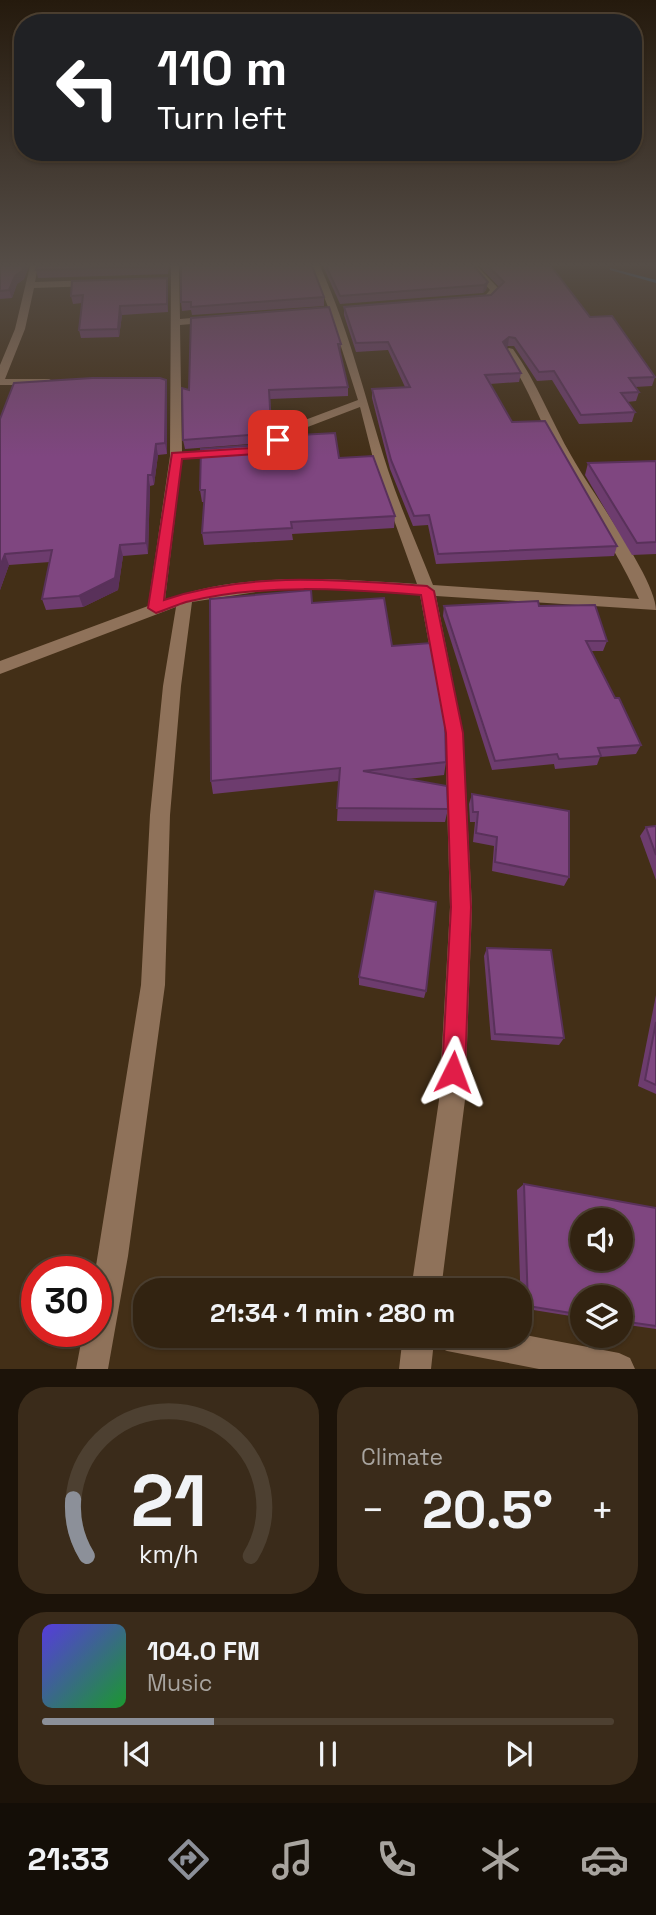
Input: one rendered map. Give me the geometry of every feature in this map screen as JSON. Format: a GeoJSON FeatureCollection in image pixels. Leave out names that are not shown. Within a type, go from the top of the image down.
{"type":"FeatureCollection","features":[{"type":"Feature","properties":{"kind":"street"},"geometry":{"type":"LineString","coordinates":[[18,330],[0,380],[67,382]]}},
{"type":"Feature","properties":{"kind":"street"},"geometry":{"type":"LineString","coordinates":[[156,608],[176,456],[168,382],[175,330]]}},
{"type":"Feature","properties":{"kind":"street"},"geometry":{"type":"LineString","coordinates":[[342,330],[382,470],[427,591],[454,733],[461,907],[452,1100],[428,1278]]}},
{"type":"Feature","properties":{"kind":"street"},"geometry":{"type":"LineString","coordinates":[[509,351],[520,365],[568,460],[653,605]]}},
{"type":"Feature","properties":{"kind":"street"},"geometry":{"type":"LineString","coordinates":[[255,451],[269,450],[282,436],[364,402]]}},
{"type":"Feature","properties":{"kind":"street"},"geometry":{"type":"LineString","coordinates":[[176,456],[234,452]]}},
{"type":"Feature","properties":{"kind":"street"},"geometry":{"type":"LineString","coordinates":[[0,667],[185,598],[268,585],[334,584],[653,605]]}},
{"type":"Feature","properties":{"kind":"street"},"geometry":{"type":"LineString","coordinates":[[92,1369],[113,1256],[153,985],[160,816],[172,686],[185,598]]}},
{"type":"Feature","properties":{"kind":"street"},"geometry":{"type":"LineString","coordinates":[[415,1369],[417,1348]]}},
{"type":"Feature","properties":{"kind":"street"},"geometry":{"type":"LineString","coordinates":[[513,1348],[619,1369]]}},
{"type":"Feature","properties":{"kind":"building"},"geometry":{"type":"Polygon","coordinates":[[[191,330],[336,330],[348,387],[269,390],[271,426],[263,434],[183,440],[182,388],[189,390],[191,330]]]}},
{"type":"Feature","properties":{"kind":"building"},"geometry":{"type":"Polygon","coordinates":[[[352,330],[622,330],[655,377],[629,378],[639,392],[621,393],[635,412],[581,415],[554,371],[539,372],[515,338],[509,337],[503,342],[521,373],[485,375],[512,422],[545,421],[617,546],[438,554],[429,515],[414,516],[391,460],[372,389],[410,387],[388,342],[356,343],[352,330]]]}},
{"type":"Feature","properties":{"kind":"building"},"geometry":{"type":"Polygon","coordinates":[[[92,378],[166,380],[165,443],[156,444],[152,475],[148,475],[146,543],[120,545],[115,578],[79,596],[42,599],[52,550],[5,554],[0,566],[0,419],[14,383],[92,378]]]}},
{"type":"Feature","properties":{"kind":"building"},"geometry":{"type":"Polygon","coordinates":[[[335,433],[339,458],[373,456],[395,516],[291,522],[292,528],[202,533],[205,490],[200,490],[201,449],[272,444],[281,436],[335,433]]]}},
{"type":"Feature","properties":{"kind":"building"},"geometry":{"type":"Polygon","coordinates":[[[656,461],[656,542],[637,543],[588,463],[656,461]]]}},
{"type":"Feature","properties":{"kind":"building"},"geometry":{"type":"Polygon","coordinates":[[[311,590],[312,603],[384,598],[392,646],[431,643],[445,720],[446,762],[363,771],[447,786],[448,809],[337,808],[340,768],[211,781],[210,599],[311,590]]]}},
{"type":"Feature","properties":{"kind":"building"},"geometry":{"type":"Polygon","coordinates":[[[538,601],[539,606],[595,605],[607,641],[586,641],[615,698],[619,698],[641,745],[598,748],[601,756],[559,759],[557,754],[495,761],[444,606],[538,601]]]}},
{"type":"Feature","properties":{"kind":"building"},"geometry":{"type":"Polygon","coordinates":[[[472,794],[569,811],[569,877],[495,862],[497,837],[476,833],[478,812],[473,812],[472,794]]]}},
{"type":"Feature","properties":{"kind":"building"},"geometry":{"type":"Polygon","coordinates":[[[656,826],[656,855],[646,827],[656,826]]]}},
{"type":"Feature","properties":{"kind":"building"},"geometry":{"type":"Polygon","coordinates":[[[375,891],[436,902],[426,991],[359,977],[375,891]]]}},
{"type":"Feature","properties":{"kind":"building"},"geometry":{"type":"Polygon","coordinates":[[[487,948],[551,950],[564,1038],[495,1034],[487,948]]]}},
{"type":"Feature","properties":{"kind":"building"},"geometry":{"type":"Polygon","coordinates":[[[656,1022],[656,1085],[645,1080],[656,1022]]]}},
{"type":"Feature","properties":{"kind":"building"},"geometry":{"type":"Polygon","coordinates":[[[524,1184],[656,1208],[656,1326],[633,1323],[633,1285],[570,1285],[570,1313],[532,1307],[532,1278],[527,1278],[524,1184]]]}},
{"type":"Feature","properties":{"kind":"route"},"geometry":{"type":"LineString","coordinates":[[278,440],[269,450],[176,456],[156,608],[185,598],[268,585],[334,584],[427,591],[454,733],[461,907],[453,1072]]}}]}
